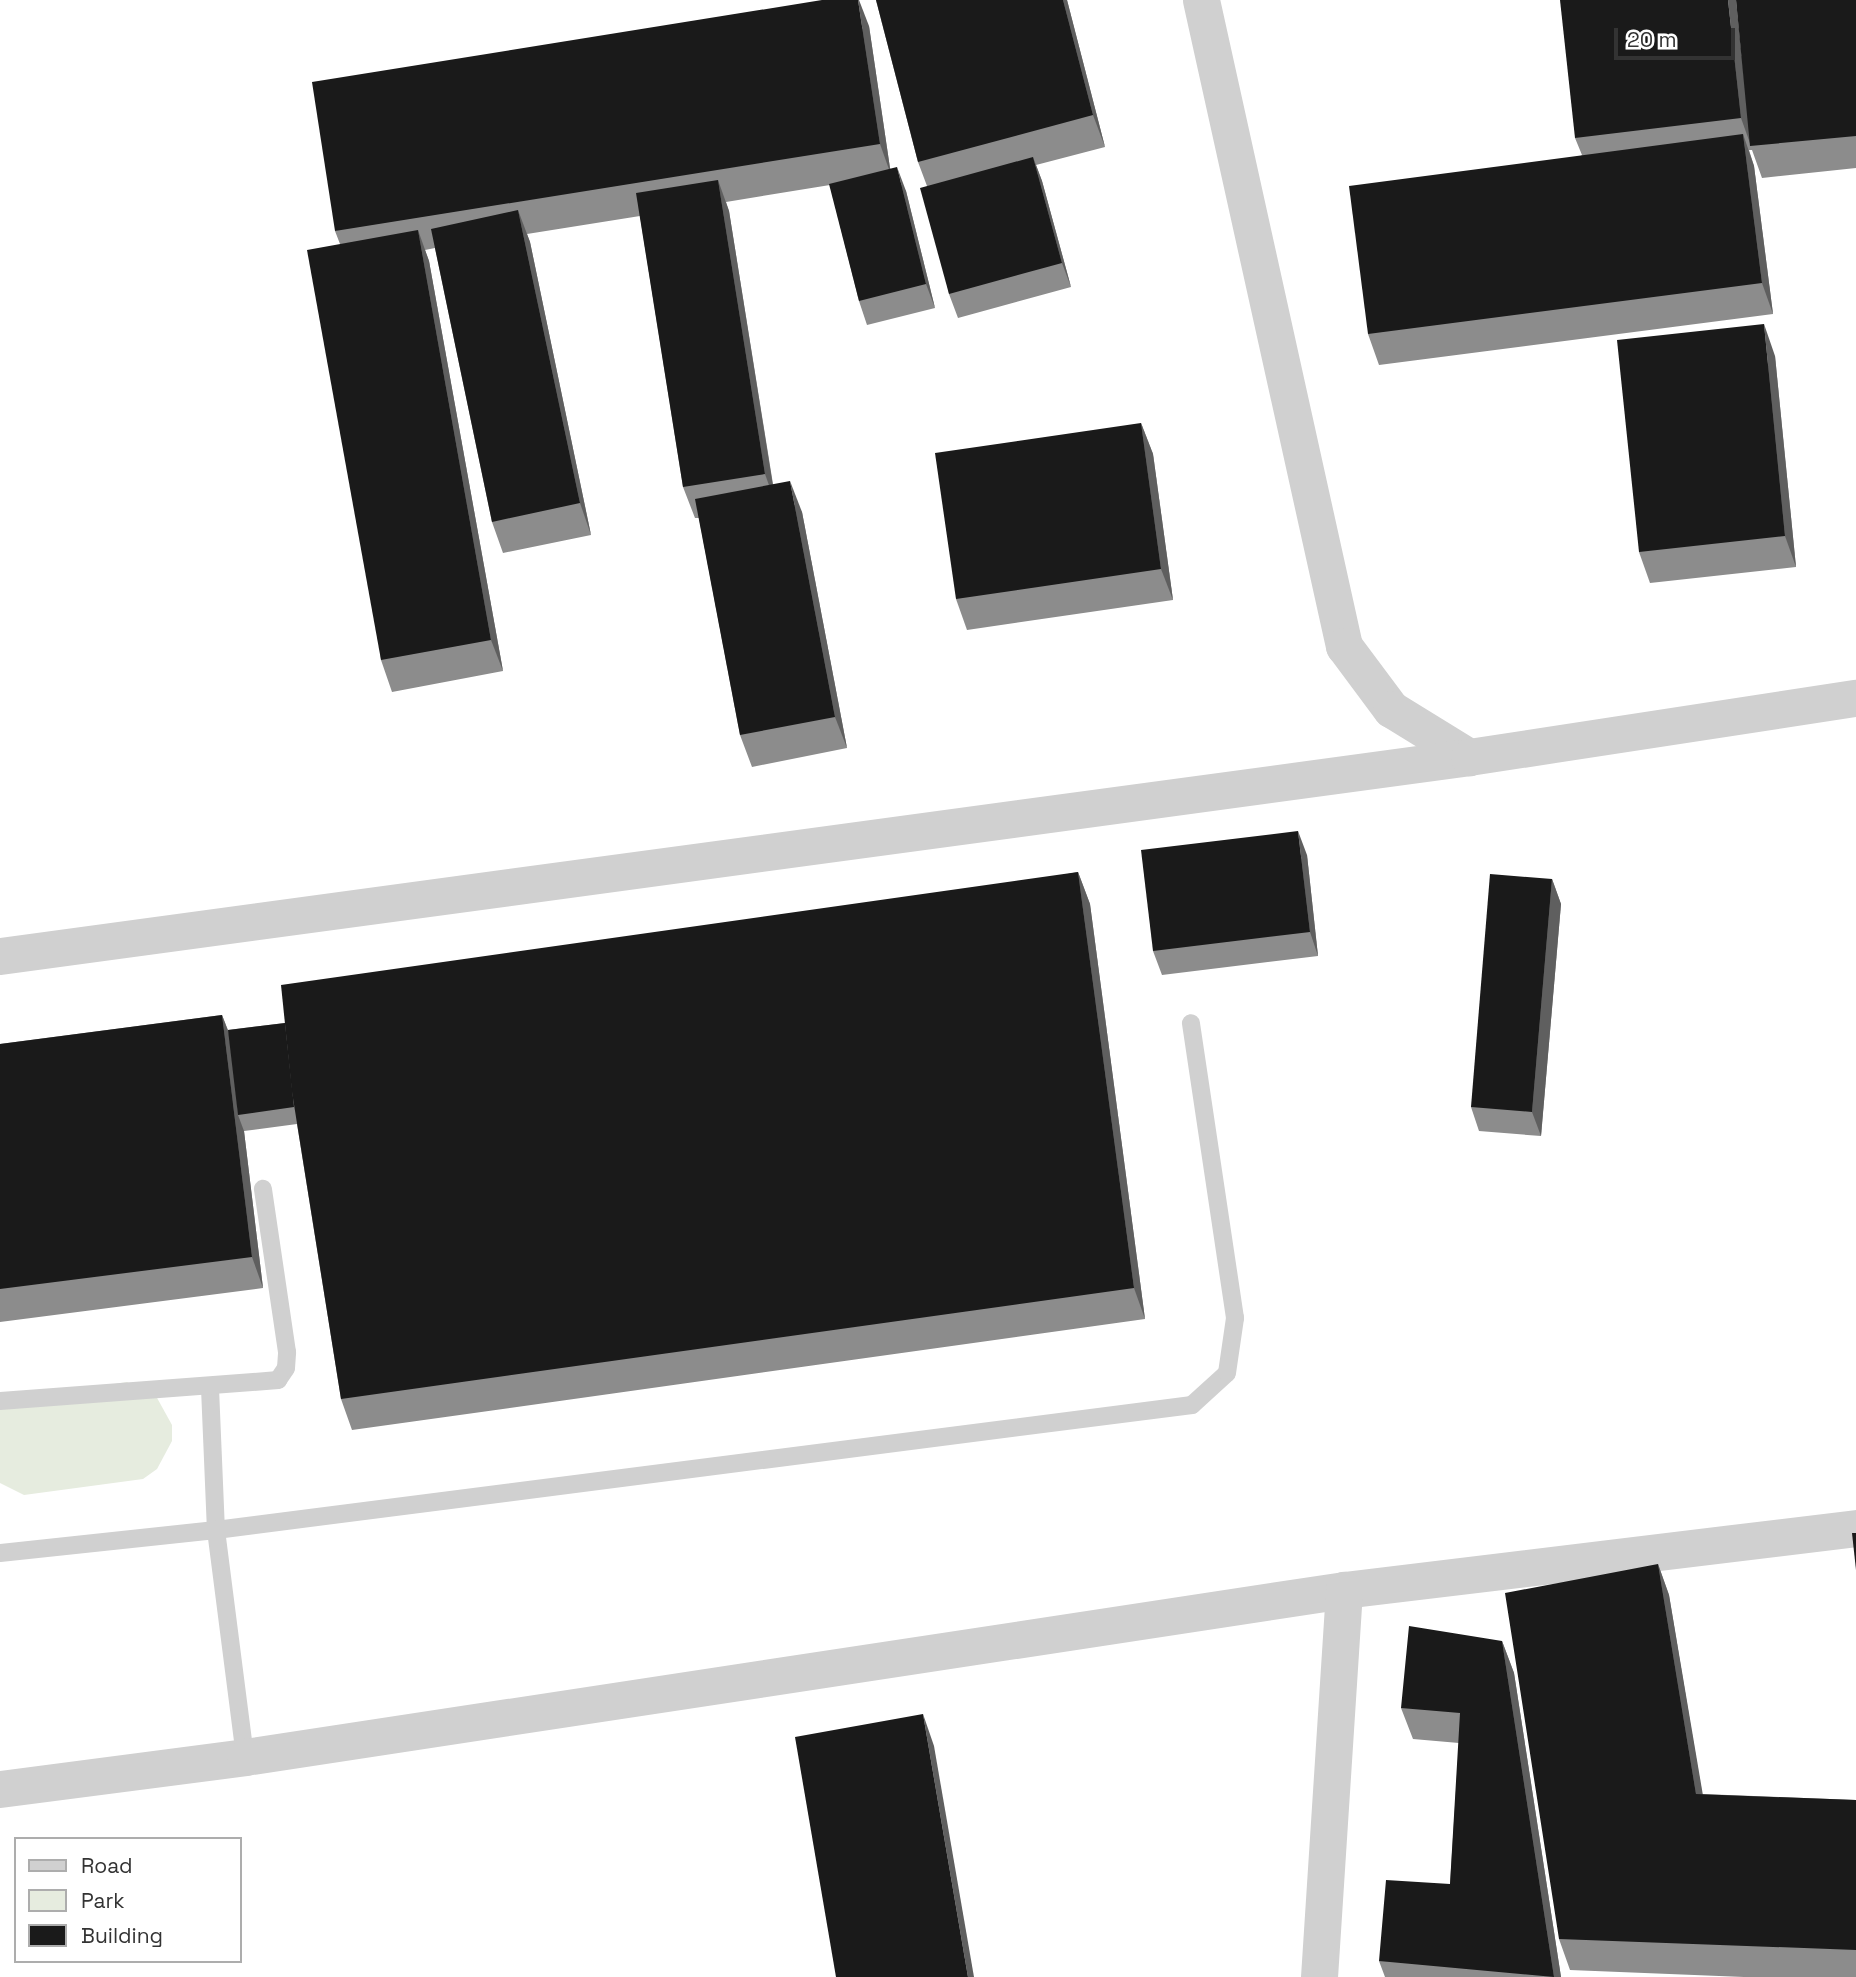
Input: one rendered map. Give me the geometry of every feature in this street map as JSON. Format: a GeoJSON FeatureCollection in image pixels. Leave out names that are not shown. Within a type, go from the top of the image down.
{"type":"FeatureCollection","features":[{"type":"Feature","properties":{"kind":"street"},"geometry":{"type":"LineString","coordinates":[[1201,0],[1344,646],[1391,709],[1469,757]]}},
{"type":"Feature","properties":{"kind":"street"},"geometry":{"type":"LineString","coordinates":[[0,956],[1469,757],[1856,698]]}},
{"type":"Feature","properties":{"kind":"street"},"geometry":{"type":"LineString","coordinates":[[0,1789],[245,1757],[1344,1590],[1856,1528]]}},
{"type":"Feature","properties":{"kind":"street"},"geometry":{"type":"LineString","coordinates":[[1319,1977],[1344,1590]]}},
{"type":"Feature","properties":{"kind":"lane"},"geometry":{"type":"LineString","coordinates":[[0,1553],[216,1530],[1192,1405],[1227,1373],[1235,1318],[1191,1023]]}},
{"type":"Feature","properties":{"kind":"lane"},"geometry":{"type":"LineString","coordinates":[[0,1401],[211,1388],[278,1380],[286,1368],[263,1189]]}},
{"type":"Feature","properties":{"kind":"lane"},"geometry":{"type":"LineString","coordinates":[[211,1388],[216,1530],[245,1757]]}},
{"type":"Feature","properties":{"kind":"green space"},"geometry":{"type":"Polygon","coordinates":[[[127,1382],[156,1396],[172,1425],[172,1441],[157,1469],[143,1479],[24,1495],[0,1483],[0,1407],[8,1401],[127,1382]]]}},
{"type":"Feature","properties":{"kind":"building"},"geometry":{"type":"Polygon","coordinates":[[[822,0],[858,0],[880,144],[335,231],[312,82],[822,0]]]}},
{"type":"Feature","properties":{"kind":"building"},"geometry":{"type":"Polygon","coordinates":[[[876,0],[1063,0],[1093,115],[918,162],[876,0]]]}},
{"type":"Feature","properties":{"kind":"building"},"geometry":{"type":"Polygon","coordinates":[[[1560,0],[1728,0],[1741,118],[1575,138],[1560,0]]]}},
{"type":"Feature","properties":{"kind":"building"},"geometry":{"type":"Polygon","coordinates":[[[1736,0],[1856,0],[1856,136],[1750,146],[1736,0]]]}},
{"type":"Feature","properties":{"kind":"building"},"geometry":{"type":"Polygon","coordinates":[[[1743,134],[1762,283],[1368,334],[1349,186],[1743,134]]]}},
{"type":"Feature","properties":{"kind":"building"},"geometry":{"type":"Polygon","coordinates":[[[1033,157],[1062,263],[949,294],[920,188],[1033,157]]]}},
{"type":"Feature","properties":{"kind":"building"},"geometry":{"type":"Polygon","coordinates":[[[897,167],[926,284],[859,301],[829,184],[897,167]]]}},
{"type":"Feature","properties":{"kind":"building"},"geometry":{"type":"Polygon","coordinates":[[[718,180],[765,474],[683,487],[636,193],[718,180]]]}},
{"type":"Feature","properties":{"kind":"building"},"geometry":{"type":"Polygon","coordinates":[[[518,210],[580,503],[492,522],[431,229],[518,210]]]}},
{"type":"Feature","properties":{"kind":"building"},"geometry":{"type":"Polygon","coordinates":[[[418,230],[491,640],[381,660],[307,250],[418,230]]]}},
{"type":"Feature","properties":{"kind":"building"},"geometry":{"type":"Polygon","coordinates":[[[1764,324],[1785,536],[1639,552],[1617,340],[1764,324]]]}},
{"type":"Feature","properties":{"kind":"building"},"geometry":{"type":"Polygon","coordinates":[[[1141,423],[1161,569],[956,599],[935,453],[1141,423]]]}},
{"type":"Feature","properties":{"kind":"building"},"geometry":{"type":"Polygon","coordinates":[[[790,481],[835,717],[740,735],[695,499],[790,481]]]}},
{"type":"Feature","properties":{"kind":"building"},"geometry":{"type":"Polygon","coordinates":[[[1298,831],[1310,932],[1153,951],[1141,850],[1298,831]]]}},
{"type":"Feature","properties":{"kind":"building"},"geometry":{"type":"Polygon","coordinates":[[[1078,872],[1134,1288],[341,1399],[292,1092],[281,985],[1078,872]]]}},
{"type":"Feature","properties":{"kind":"building"},"geometry":{"type":"Polygon","coordinates":[[[1490,874],[1552,879],[1532,1112],[1471,1107],[1490,874]]]}},
{"type":"Feature","properties":{"kind":"building"},"geometry":{"type":"Polygon","coordinates":[[[222,1015],[252,1257],[0,1289],[0,1044],[222,1015]]]}},
{"type":"Feature","properties":{"kind":"building"},"geometry":{"type":"Polygon","coordinates":[[[285,1023],[294,1107],[238,1115],[228,1030],[285,1023]]]}},
{"type":"Feature","properties":{"kind":"building"},"geometry":{"type":"Polygon","coordinates":[[[1852,1533],[1856,1533],[1856,1570],[1852,1533]]]}},
{"type":"Feature","properties":{"kind":"building"},"geometry":{"type":"Polygon","coordinates":[[[1658,1564],[1696,1794],[1856,1800],[1856,1950],[1559,1939],[1505,1593],[1658,1564]]]}},
{"type":"Feature","properties":{"kind":"building"},"geometry":{"type":"Polygon","coordinates":[[[1409,1626],[1502,1641],[1554,1977],[1379,1961],[1386,1880],[1450,1884],[1460,1713],[1401,1708],[1409,1626]]]}},
{"type":"Feature","properties":{"kind":"building"},"geometry":{"type":"Polygon","coordinates":[[[923,1714],[968,1977],[836,1977],[795,1737],[923,1714]]]}}]}
